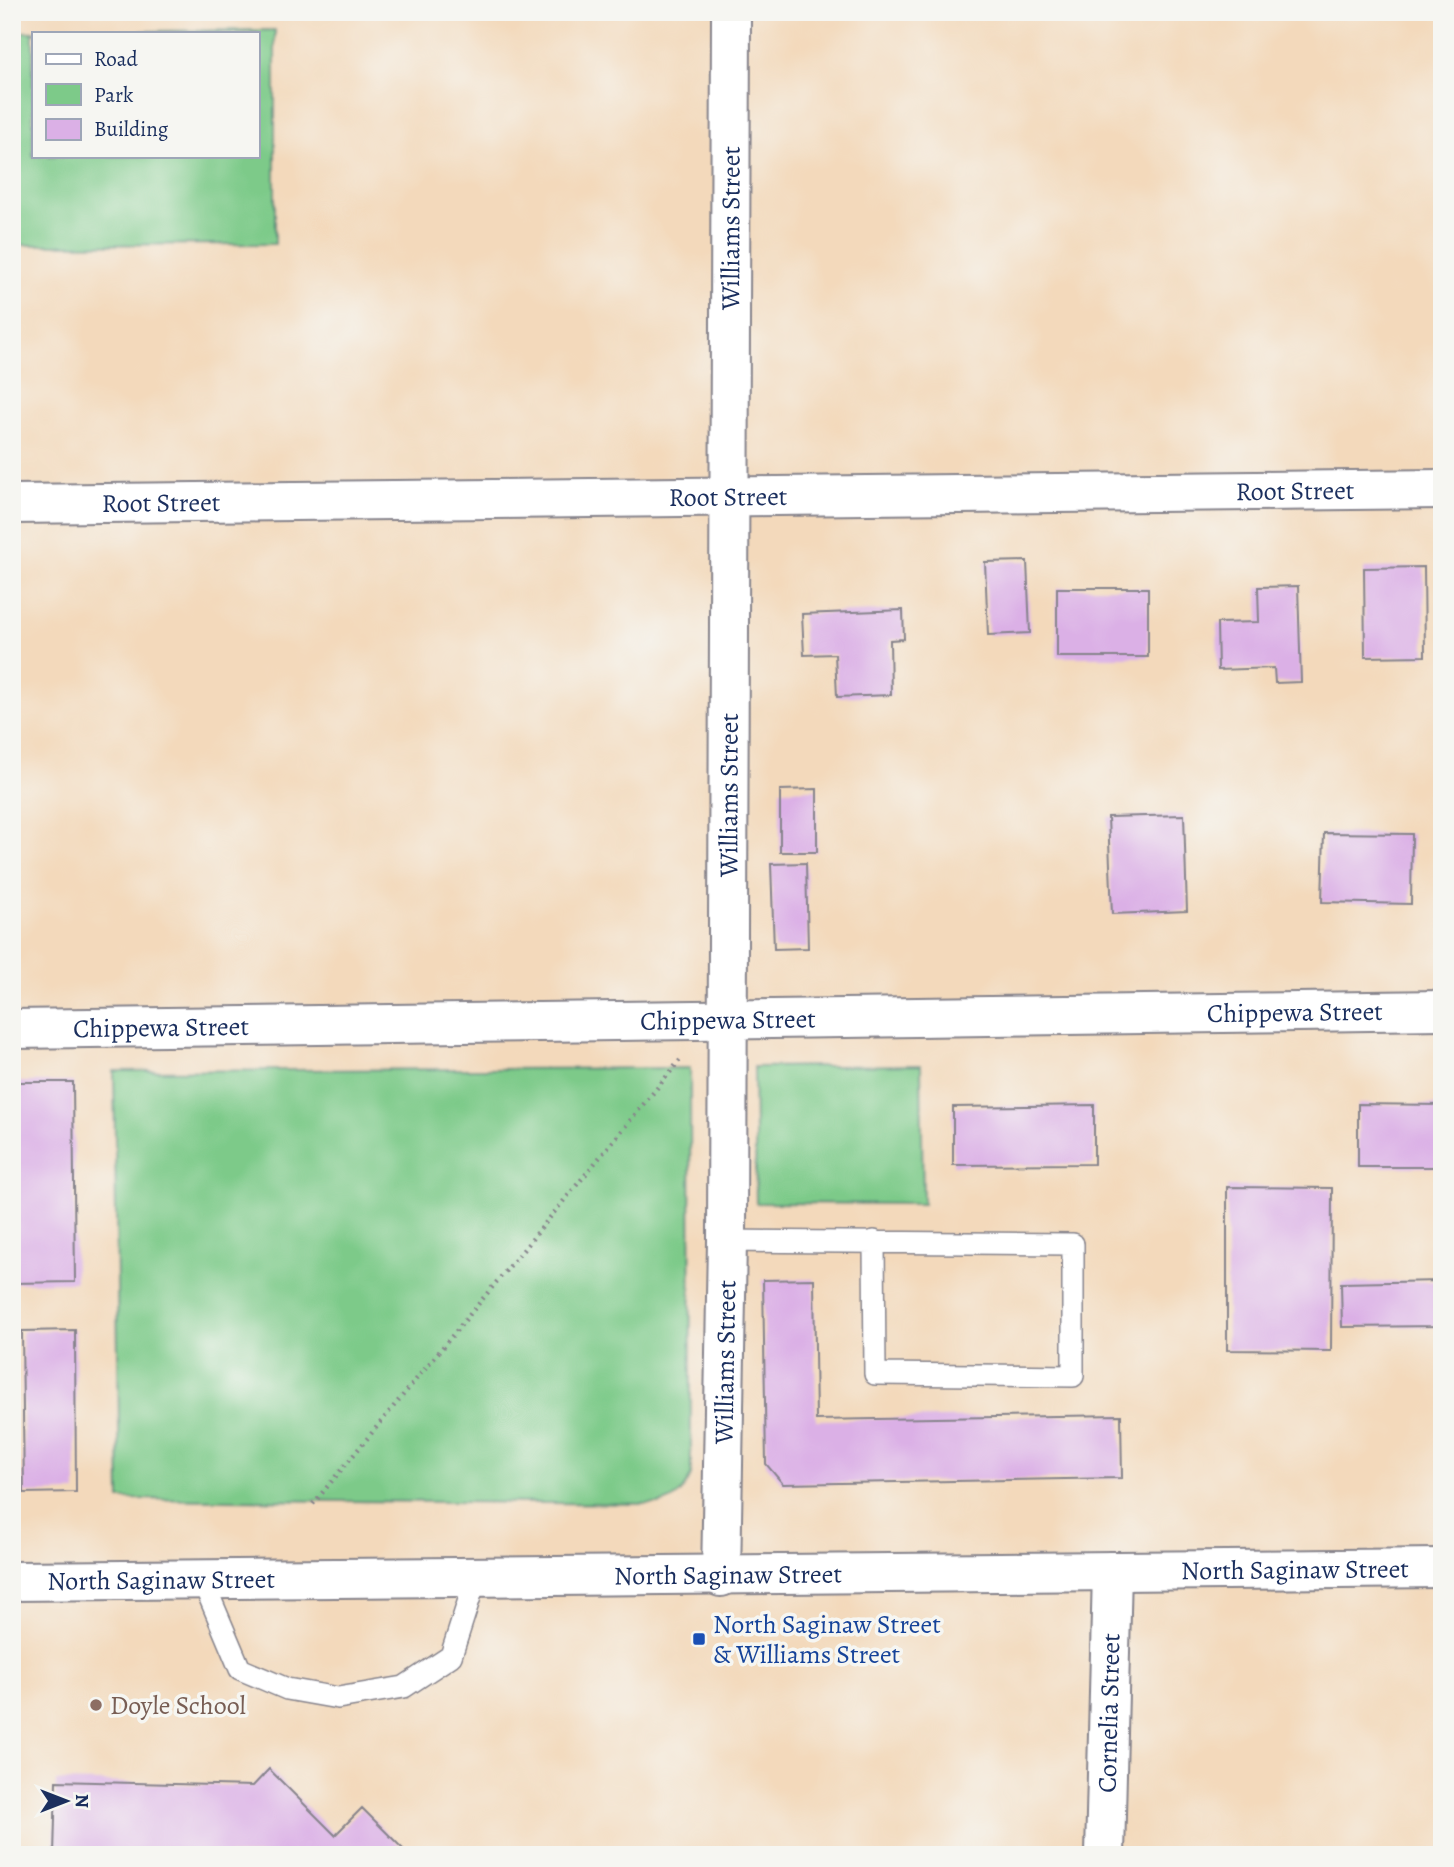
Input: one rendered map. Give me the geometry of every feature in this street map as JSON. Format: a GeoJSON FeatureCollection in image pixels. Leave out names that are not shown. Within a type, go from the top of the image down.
{"type":"FeatureCollection","features":[{"type":"Feature","properties":{"kind":"street","name":"Williams Street"},"geometry":{"type":"LineString","coordinates":[[721,1577],[727,1241],[731,12]]}},
{"type":"Feature","properties":{"kind":"street","name":"Root Street"},"geometry":{"type":"LineString","coordinates":[[12,504],[1442,489]]}},
{"type":"Feature","properties":{"kind":"street","name":"Chippewa Street"},"geometry":{"type":"LineString","coordinates":[[12,1029],[1442,1010]]}},
{"type":"Feature","properties":{"kind":"street","name":"North Saginaw Street"},"geometry":{"type":"LineString","coordinates":[[12,1581],[721,1577],[1442,1568]]}},
{"type":"Feature","properties":{"kind":"street","name":"Cornelia Street"},"geometry":{"type":"LineString","coordinates":[[1105,1855],[1112,1571]]}},
{"type":"Feature","properties":{"kind":"lane"},"geometry":{"type":"LineString","coordinates":[[727,1241],[874,1241],[1073,1244],[1073,1376],[875,1374],[874,1241]]}},
{"type":"Feature","properties":{"kind":"lane"},"geometry":{"type":"LineString","coordinates":[[202,1580],[240,1669],[287,1689],[338,1698],[404,1687],[451,1656],[476,1578]]}},
{"type":"Feature","properties":{"kind":"path"},"geometry":{"type":"LineString","coordinates":[[313,1504],[681,1059]]}},
{"type":"Feature","properties":{"kind":"green space"},"geometry":{"type":"Polygon","coordinates":[[[275,30],[275,244],[12,245],[12,32],[275,30]]]}},
{"type":"Feature","properties":{"kind":"green space"},"geometry":{"type":"Polygon","coordinates":[[[921,1065],[923,1204],[756,1203],[754,1067],[921,1065]]]}},
{"type":"Feature","properties":{"kind":"green space"},"geometry":{"type":"Polygon","coordinates":[[[690,1068],[691,1475],[675,1498],[659,1504],[120,1499],[114,1071],[690,1068]]]}},
{"type":"Feature","properties":{"kind":"building"},"geometry":{"type":"Polygon","coordinates":[[[1027,561],[1030,633],[988,635],[985,562],[1027,561]]]}},
{"type":"Feature","properties":{"kind":"building"},"geometry":{"type":"Polygon","coordinates":[[[1424,567],[1425,656],[1365,657],[1364,568],[1424,567]]]}},
{"type":"Feature","properties":{"kind":"building"},"geometry":{"type":"Polygon","coordinates":[[[1298,586],[1301,682],[1275,683],[1274,668],[1218,670],[1217,623],[1259,622],[1258,587],[1298,586]]]}},
{"type":"Feature","properties":{"kind":"building"},"geometry":{"type":"Polygon","coordinates":[[[1057,588],[1148,588],[1148,657],[1057,657],[1057,588]]]}},
{"type":"Feature","properties":{"kind":"building"},"geometry":{"type":"Polygon","coordinates":[[[903,610],[904,639],[890,640],[891,695],[837,697],[835,654],[804,655],[802,614],[903,610]]]}},
{"type":"Feature","properties":{"kind":"building"},"geometry":{"type":"Polygon","coordinates":[[[817,789],[817,852],[780,852],[780,790],[817,789]]]}},
{"type":"Feature","properties":{"kind":"building"},"geometry":{"type":"Polygon","coordinates":[[[1184,815],[1187,911],[1112,914],[1108,817],[1184,815]]]}},
{"type":"Feature","properties":{"kind":"building"},"geometry":{"type":"Polygon","coordinates":[[[1324,833],[1412,834],[1411,904],[1322,902],[1324,833]]]}},
{"type":"Feature","properties":{"kind":"building"},"geometry":{"type":"Polygon","coordinates":[[[806,863],[808,948],[774,949],[771,864],[806,863]]]}},
{"type":"Feature","properties":{"kind":"building"},"geometry":{"type":"Polygon","coordinates":[[[12,1082],[73,1082],[75,1282],[12,1283],[12,1082]]]}},
{"type":"Feature","properties":{"kind":"building"},"geometry":{"type":"Polygon","coordinates":[[[1358,1104],[1442,1105],[1442,1167],[1358,1167],[1358,1104]]]}},
{"type":"Feature","properties":{"kind":"building"},"geometry":{"type":"Polygon","coordinates":[[[1094,1105],[1094,1164],[953,1165],[953,1107],[1094,1105]]]}},
{"type":"Feature","properties":{"kind":"building"},"geometry":{"type":"Polygon","coordinates":[[[1227,1187],[1332,1188],[1331,1351],[1227,1350],[1227,1187]]]}},
{"type":"Feature","properties":{"kind":"building"},"geometry":{"type":"Polygon","coordinates":[[[814,1279],[816,1420],[1121,1415],[1122,1478],[783,1484],[766,1464],[763,1280],[814,1279]]]}},
{"type":"Feature","properties":{"kind":"building"},"geometry":{"type":"Polygon","coordinates":[[[1440,1281],[1441,1326],[1342,1327],[1341,1283],[1440,1281]]]}},
{"type":"Feature","properties":{"kind":"building"},"geometry":{"type":"Polygon","coordinates":[[[75,1330],[76,1492],[24,1493],[22,1331],[75,1330]]]}},
{"type":"Feature","properties":{"kind":"building"},"geometry":{"type":"Polygon","coordinates":[[[269,1769],[335,1835],[362,1808],[409,1855],[54,1855],[56,1781],[253,1786],[269,1769]]]}},
{"type":"Feature","properties":{"kind":"place","name":"North Saginaw Street & Williams Street"},"geometry":{"type":"Point","coordinates":[699,1639]}},
{"type":"Feature","properties":{"kind":"place","name":"Doyle School"},"geometry":{"type":"Point","coordinates":[96,1705]}}]}
